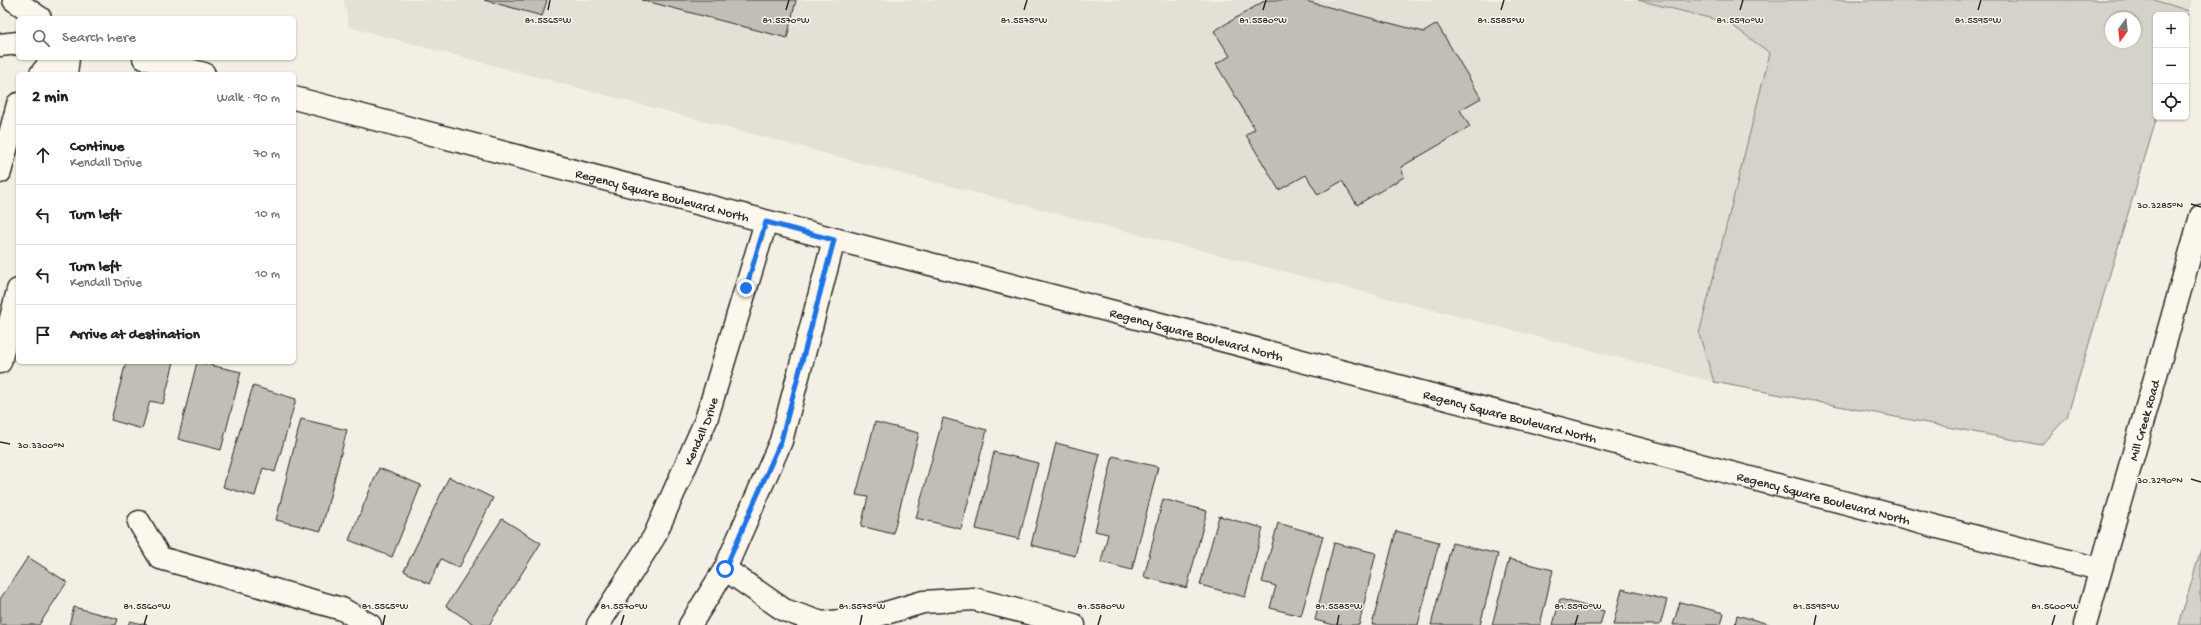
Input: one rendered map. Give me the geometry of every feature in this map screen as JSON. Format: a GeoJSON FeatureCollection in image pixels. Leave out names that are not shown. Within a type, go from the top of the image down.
{"type":"FeatureCollection","features":[{"type":"Feature","properties":{"kind":"main road"},"geometry":{"type":"LineString","coordinates":[[14,0],[37,16]]}},
{"type":"Feature","properties":{"kind":"main road"},"geometry":{"type":"LineString","coordinates":[[0,45],[16,43]]}},
{"type":"Feature","properties":{"kind":"main road"},"geometry":{"type":"LineString","coordinates":[[42,72],[52,60]]}},
{"type":"Feature","properties":{"kind":"main road"},"geometry":{"type":"LineString","coordinates":[[66,72],[68,60]]}},
{"type":"Feature","properties":{"kind":"main road"},"geometry":{"type":"LineString","coordinates":[[152,60],[196,72]]}},
{"type":"Feature","properties":{"kind":"main road","name":"Regency Square Boulevard North"},"geometry":{"type":"LineString","coordinates":[[296,99],[2099,569]]}},
{"type":"Feature","properties":{"kind":"main road"},"geometry":{"type":"LineString","coordinates":[[0,172],[16,112]]}},
{"type":"Feature","properties":{"kind":"main road","name":"Mill Creek Road"},"geometry":{"type":"LineString","coordinates":[[2085,625],[2099,569],[2201,216]]}},
{"type":"Feature","properties":{"kind":"main road","name":"Kendall Drive"},"geometry":{"type":"LineString","coordinates":[[598,625],[654,537],[706,420],[766,222]]}},
{"type":"Feature","properties":{"kind":"main road"},"geometry":{"type":"LineString","coordinates":[[690,625],[725,569],[781,441],[834,240]]}},
{"type":"Feature","properties":{"kind":"main road"},"geometry":{"type":"LineString","coordinates":[[0,362],[16,298]]}},
{"type":"Feature","properties":{"kind":"main road"},"geometry":{"type":"LineString","coordinates":[[139,522],[160,558],[342,609],[370,625]]}},
{"type":"Feature","properties":{"kind":"main road"},"geometry":{"type":"LineString","coordinates":[[725,569],[784,610],[822,623],[869,618],[923,602],[974,599],[1074,625]]}},
{"type":"Feature","properties":{"kind":"shaded area"},"geometry":{"type":"Polygon","coordinates":[[[344,0],[1638,0],[1729,23],[1770,53],[1699,334],[1714,382],[880,168],[349,27],[344,0]]]}},
{"type":"Feature","properties":{"kind":"shaded area"},"geometry":{"type":"Polygon","coordinates":[[[1638,0],[2154,0],[2189,11],[2153,12],[2153,120],[2156,120],[2067,417],[2041,445],[1714,382],[1699,334],[1770,53],[1729,23],[1638,0]]]}},
{"type":"Feature","properties":{"kind":"shaded area"},"geometry":{"type":"Polygon","coordinates":[[[2154,0],[2192,0],[2189,11],[2154,0]]]}},
{"type":"Feature","properties":{"kind":"shaded area"},"geometry":{"type":"Polygon","coordinates":[[[2201,549],[2201,625],[2179,625],[2201,549]]]}},
{"type":"Feature","properties":{"kind":"building"},"geometry":{"type":"Polygon","coordinates":[[[484,0],[547,0],[542,16],[484,0]]]}},
{"type":"Feature","properties":{"kind":"building"},"geometry":{"type":"Polygon","coordinates":[[[642,0],[796,0],[787,38],[642,0]]]}},
{"type":"Feature","properties":{"kind":"building"},"geometry":{"type":"Polygon","coordinates":[[[1266,0],[1302,0],[1424,32],[1437,24],[1481,98],[1460,110],[1470,127],[1401,167],[1404,177],[1357,205],[1342,181],[1318,195],[1306,175],[1279,190],[1246,135],[1255,129],[1216,64],[1230,56],[1214,31],[1266,0]]]}},
{"type":"Feature","properties":{"kind":"building"},"geometry":{"type":"Polygon","coordinates":[[[125,364],[173,364],[163,404],[150,401],[142,429],[111,420],[125,364]]]}},
{"type":"Feature","properties":{"kind":"building"},"geometry":{"type":"Polygon","coordinates":[[[197,364],[206,364],[241,372],[221,450],[178,439],[197,364]]]}},
{"type":"Feature","properties":{"kind":"building"},"geometry":{"type":"Polygon","coordinates":[[[253,386],[296,399],[275,472],[263,468],[255,496],[223,487],[253,386]]]}},
{"type":"Feature","properties":{"kind":"building"},"geometry":{"type":"Polygon","coordinates":[[[943,418],[987,430],[961,529],[916,518],[943,418]]]}},
{"type":"Feature","properties":{"kind":"building"},"geometry":{"type":"Polygon","coordinates":[[[301,419],[347,430],[321,531],[276,520],[301,419]]]}},
{"type":"Feature","properties":{"kind":"building"},"geometry":{"type":"Polygon","coordinates":[[[875,422],[919,433],[893,534],[861,526],[868,497],[856,495],[875,422]]]}},
{"type":"Feature","properties":{"kind":"building"},"geometry":{"type":"Polygon","coordinates":[[[1056,443],[1100,454],[1075,556],[1031,545],[1056,443]]]}},
{"type":"Feature","properties":{"kind":"building"},"geometry":{"type":"Polygon","coordinates":[[[994,452],[1038,463],[1019,539],[976,529],[994,452]]]}},
{"type":"Feature","properties":{"kind":"building"},"geometry":{"type":"Polygon","coordinates":[[[1113,456],[1158,467],[1132,570],[1101,562],[1108,534],[1095,531],[1113,456]]]}},
{"type":"Feature","properties":{"kind":"building"},"geometry":{"type":"Polygon","coordinates":[[[379,468],[421,485],[392,557],[349,540],[379,468]]]}},
{"type":"Feature","properties":{"kind":"building"},"geometry":{"type":"Polygon","coordinates":[[[449,477],[493,498],[459,568],[441,559],[429,584],[404,571],[449,477]]]}},
{"type":"Feature","properties":{"kind":"building"},"geometry":{"type":"Polygon","coordinates":[[[1163,499],[1207,511],[1187,588],[1144,577],[1163,499]]]}},
{"type":"Feature","properties":{"kind":"building"},"geometry":{"type":"Polygon","coordinates":[[[1219,516],[1263,528],[1245,597],[1200,585],[1219,516]]]}},
{"type":"Feature","properties":{"kind":"building"},"geometry":{"type":"Polygon","coordinates":[[[502,519],[541,543],[489,625],[475,625],[446,606],[502,519]]]}},
{"type":"Feature","properties":{"kind":"building"},"geometry":{"type":"Polygon","coordinates":[[[1278,523],[1323,536],[1301,616],[1270,608],[1276,586],[1262,582],[1278,523]]]}},
{"type":"Feature","properties":{"kind":"building"},"geometry":{"type":"Polygon","coordinates":[[[1396,531],[1439,542],[1418,625],[1372,625],[1396,531]]]}},
{"type":"Feature","properties":{"kind":"building"},"geometry":{"type":"Polygon","coordinates":[[[1334,543],[1376,553],[1359,625],[1334,625],[1315,620],[1334,543]]]}},
{"type":"Feature","properties":{"kind":"building"},"geometry":{"type":"Polygon","coordinates":[[[1452,543],[1498,554],[1480,625],[1431,625],[1452,543]]]}},
{"type":"Feature","properties":{"kind":"building"},"geometry":{"type":"Polygon","coordinates":[[[28,557],[67,582],[39,625],[0,625],[0,599],[28,557]]]}},
{"type":"Feature","properties":{"kind":"building"},"geometry":{"type":"Polygon","coordinates":[[[1509,559],[1553,570],[1540,625],[1492,625],[1509,559]]]}},
{"type":"Feature","properties":{"kind":"building"},"geometry":{"type":"Polygon","coordinates":[[[1622,589],[1667,600],[1660,625],[1613,625],[1622,589]]]}},
{"type":"Feature","properties":{"kind":"building"},"geometry":{"type":"Polygon","coordinates":[[[1560,599],[1604,611],[1600,625],[1553,625],[1560,599]]]}},
{"type":"Feature","properties":{"kind":"building"},"geometry":{"type":"Polygon","coordinates":[[[1680,602],[1724,613],[1721,625],[1673,625],[1680,602]]]}},
{"type":"Feature","properties":{"kind":"building"},"geometry":{"type":"Polygon","coordinates":[[[74,607],[118,619],[116,625],[69,625],[74,607]]]}},
{"type":"Feature","properties":{"kind":"building"},"geometry":{"type":"Polygon","coordinates":[[[1737,615],[1772,625],[1735,625],[1737,615]]]}},
{"type":"Feature","properties":{"kind":"building"},"geometry":{"type":"Polygon","coordinates":[[[130,621],[147,625],[128,625],[130,621]]]}},
{"type":"Feature","properties":{"kind":"route"},"geometry":{"type":"LineString","coordinates":[[725,569],[781,441],[834,240],[766,222],[746,288]]}}]}
